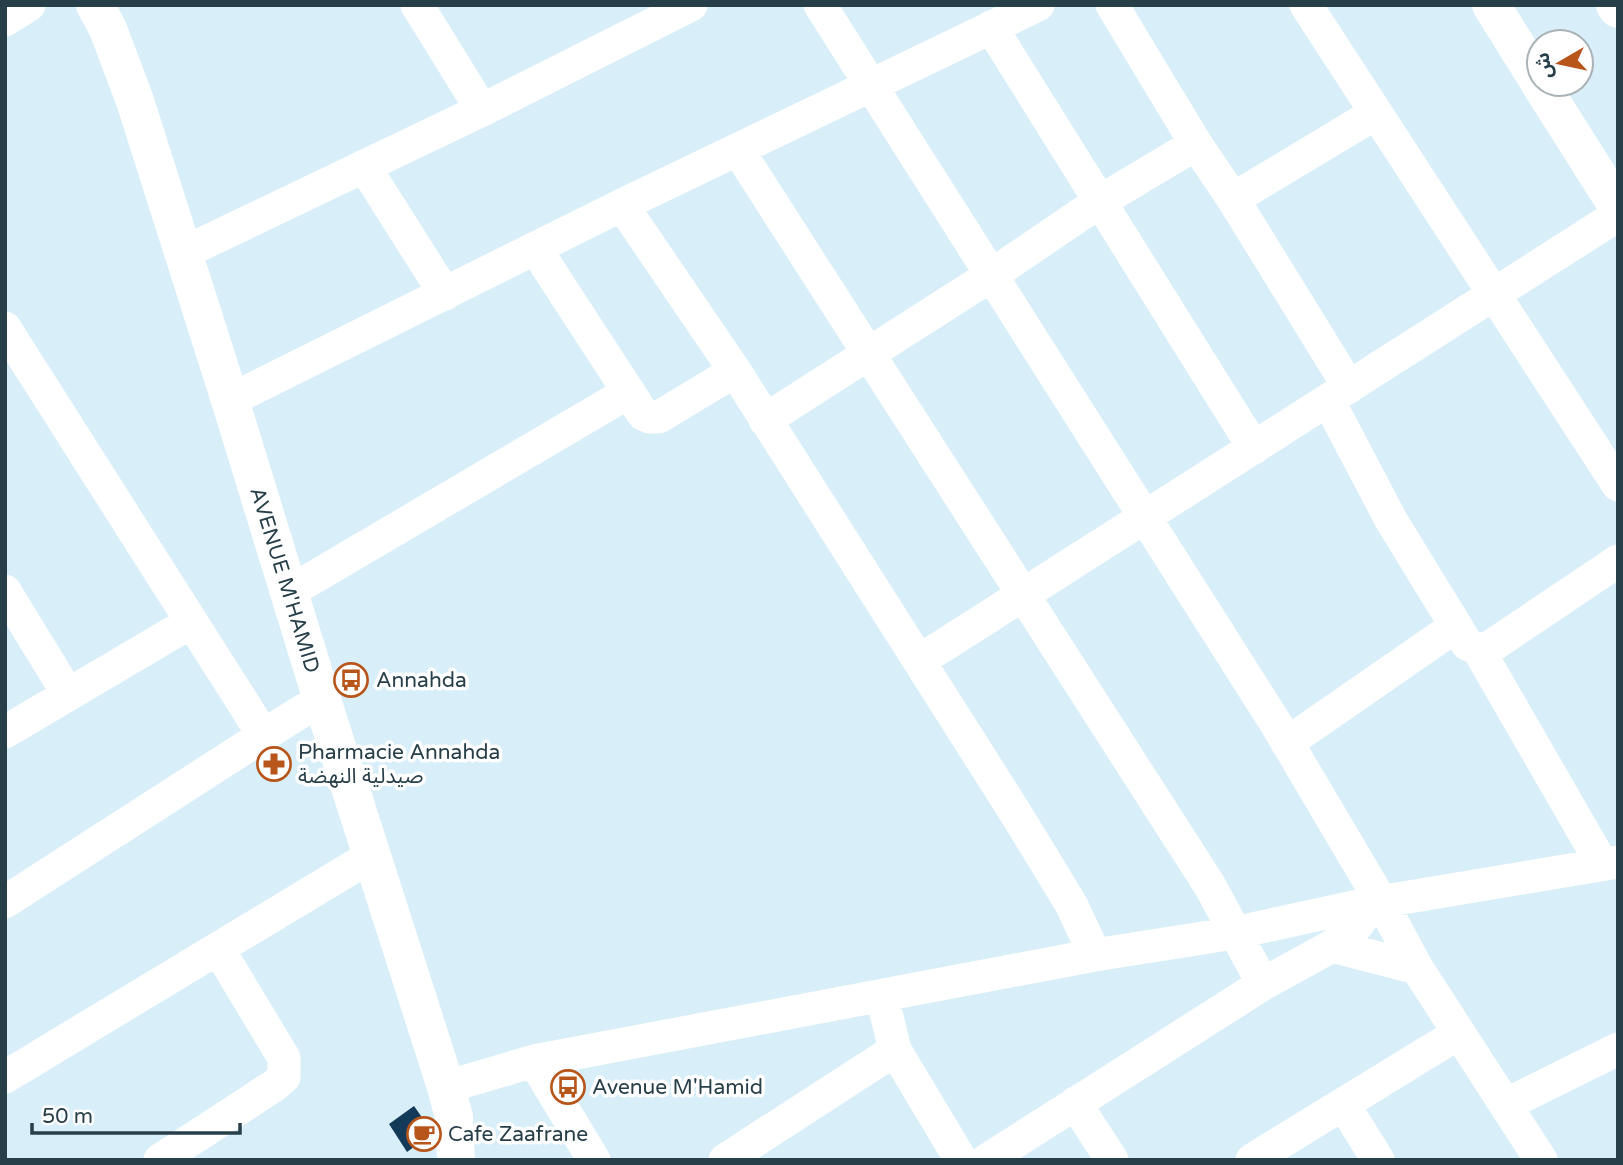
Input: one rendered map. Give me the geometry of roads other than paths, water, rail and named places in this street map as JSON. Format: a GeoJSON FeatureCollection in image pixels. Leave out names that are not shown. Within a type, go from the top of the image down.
{"type":"FeatureCollection","features":[{"type":"Feature","properties":{"kind":"street"},"geometry":{"type":"LineString","coordinates":[[5,20],[29,5]]}},
{"type":"Feature","properties":{"kind":"street","name":"AVENUE M'HAMID"},"geometry":{"type":"LineString","coordinates":[[95,5],[108,29],[135,101],[446,1087],[454,1116],[456,1160]]}},
{"type":"Feature","properties":{"kind":"street"},"geometry":{"type":"LineString","coordinates":[[416,5],[482,110]]}},
{"type":"Feature","properties":{"kind":"street"},"geometry":{"type":"LineString","coordinates":[[183,253],[482,110],[642,17],[691,5]]}},
{"type":"Feature","properties":{"kind":"street"},"geometry":{"type":"LineString","coordinates":[[820,5],[1287,743],[1375,903],[1541,1160]]}},
{"type":"Feature","properties":{"kind":"street"},"geometry":{"type":"LineString","coordinates":[[230,400],[621,205],[1038,5]]}},
{"type":"Feature","properties":{"kind":"street"},"geometry":{"type":"LineString","coordinates":[[446,1087],[534,1061],[1095,955],[1234,933],[1375,903],[1610,863],[1391,520],[1338,394],[1233,199],[1196,144],[1112,5]]}},
{"type":"Feature","properties":{"kind":"street"},"geometry":{"type":"LineString","coordinates":[[1306,5],[1618,485]]}},
{"type":"Feature","properties":{"kind":"street"},"geometry":{"type":"LineString","coordinates":[[1491,5],[1525,59]]}},
{"type":"Feature","properties":{"kind":"street"},"geometry":{"type":"LineString","coordinates":[[991,27],[1254,448]]}},
{"type":"Feature","properties":{"kind":"street"},"geometry":{"type":"LineString","coordinates":[[1549,98],[1618,207]]}},
{"type":"Feature","properties":{"kind":"street"},"geometry":{"type":"LineString","coordinates":[[1233,199],[1376,113]]}},
{"type":"Feature","properties":{"kind":"street"},"geometry":{"type":"LineString","coordinates":[[765,420],[990,276],[1099,202],[1196,144]]}},
{"type":"Feature","properties":{"kind":"street"},"geometry":{"type":"LineString","coordinates":[[738,150],[1210,886],[1263,984]]}},
{"type":"Feature","properties":{"kind":"street"},"geometry":{"type":"LineString","coordinates":[[364,166],[445,294]]}},
{"type":"Feature","properties":{"kind":"street"},"geometry":{"type":"LineString","coordinates":[[621,205],[735,371],[1018,817],[1071,904],[1095,955]]}},
{"type":"Feature","properties":{"kind":"street"},"geometry":{"type":"LineString","coordinates":[[919,661],[1618,215]]}},
{"type":"Feature","properties":{"kind":"street"},"geometry":{"type":"LineString","coordinates":[[535,248],[643,414],[659,417],[735,371]]}},
{"type":"Feature","properties":{"kind":"street"},"geometry":{"type":"LineString","coordinates":[[5,328],[15,365],[191,622],[264,736]]}},
{"type":"Feature","properties":{"kind":"street"},"geometry":{"type":"LineString","coordinates":[[289,592],[629,392]]}},
{"type":"Feature","properties":{"kind":"street"},"geometry":{"type":"LineString","coordinates":[[1467,637],[1490,647],[1618,561]]}},
{"type":"Feature","properties":{"kind":"street"},"geometry":{"type":"LineString","coordinates":[[5,591],[68,694]]}},
{"type":"Feature","properties":{"kind":"street"},"geometry":{"type":"LineString","coordinates":[[5,733],[191,622]]}},
{"type":"Feature","properties":{"kind":"street"},"geometry":{"type":"LineString","coordinates":[[1287,743],[1467,637]]}},
{"type":"Feature","properties":{"kind":"street"},"geometry":{"type":"LineString","coordinates":[[5,902],[304,710],[323,703]]}},
{"type":"Feature","properties":{"kind":"street"},"geometry":{"type":"LineString","coordinates":[[5,1077],[373,855]]}},
{"type":"Feature","properties":{"kind":"street"},"geometry":{"type":"LineString","coordinates":[[986,1160],[1263,984],[1332,946],[1354,929],[1375,903]]}},
{"type":"Feature","properties":{"kind":"street"},"geometry":{"type":"LineString","coordinates":[[1332,946],[1417,968]]}},
{"type":"Feature","properties":{"kind":"street"},"geometry":{"type":"LineString","coordinates":[[160,1160],[284,1077],[284,1058],[219,950]]}},
{"type":"Feature","properties":{"kind":"street"},"geometry":{"type":"LineString","coordinates":[[882,996],[895,1050],[961,1160]]}},
{"type":"Feature","properties":{"kind":"street"},"geometry":{"type":"LineString","coordinates":[[1252,1160],[1460,1033]]}},
{"type":"Feature","properties":{"kind":"street"},"geometry":{"type":"LineString","coordinates":[[1507,1104],[1618,1048]]}},
{"type":"Feature","properties":{"kind":"street"},"geometry":{"type":"LineString","coordinates":[[725,1160],[895,1050]]}},
{"type":"Feature","properties":{"kind":"street"},"geometry":{"type":"LineString","coordinates":[[534,1061],[594,1160]]}},
{"type":"Feature","properties":{"kind":"street"},"geometry":{"type":"LineString","coordinates":[[1075,1103],[1112,1160]]}},
{"type":"Feature","properties":{"kind":"street"},"geometry":{"type":"LineString","coordinates":[[1344,1105],[1378,1160]]}},
{"type":"Feature","properties":{"kind":"place","name":"Annahda"},"geometry":{"type":"Point","coordinates":[351,680]}},
{"type":"Feature","properties":{"kind":"place","name":"Pharmacie Annahda صيدلية النهضة"},"geometry":{"type":"Point","coordinates":[274,764]}},
{"type":"Feature","properties":{"kind":"place","name":"Avenue M'Hamid"},"geometry":{"type":"Point","coordinates":[568,1087]}},
{"type":"Feature","properties":{"kind":"place","name":"Cafe Zaafrane"},"geometry":{"type":"Point","coordinates":[424,1134]}}]}
